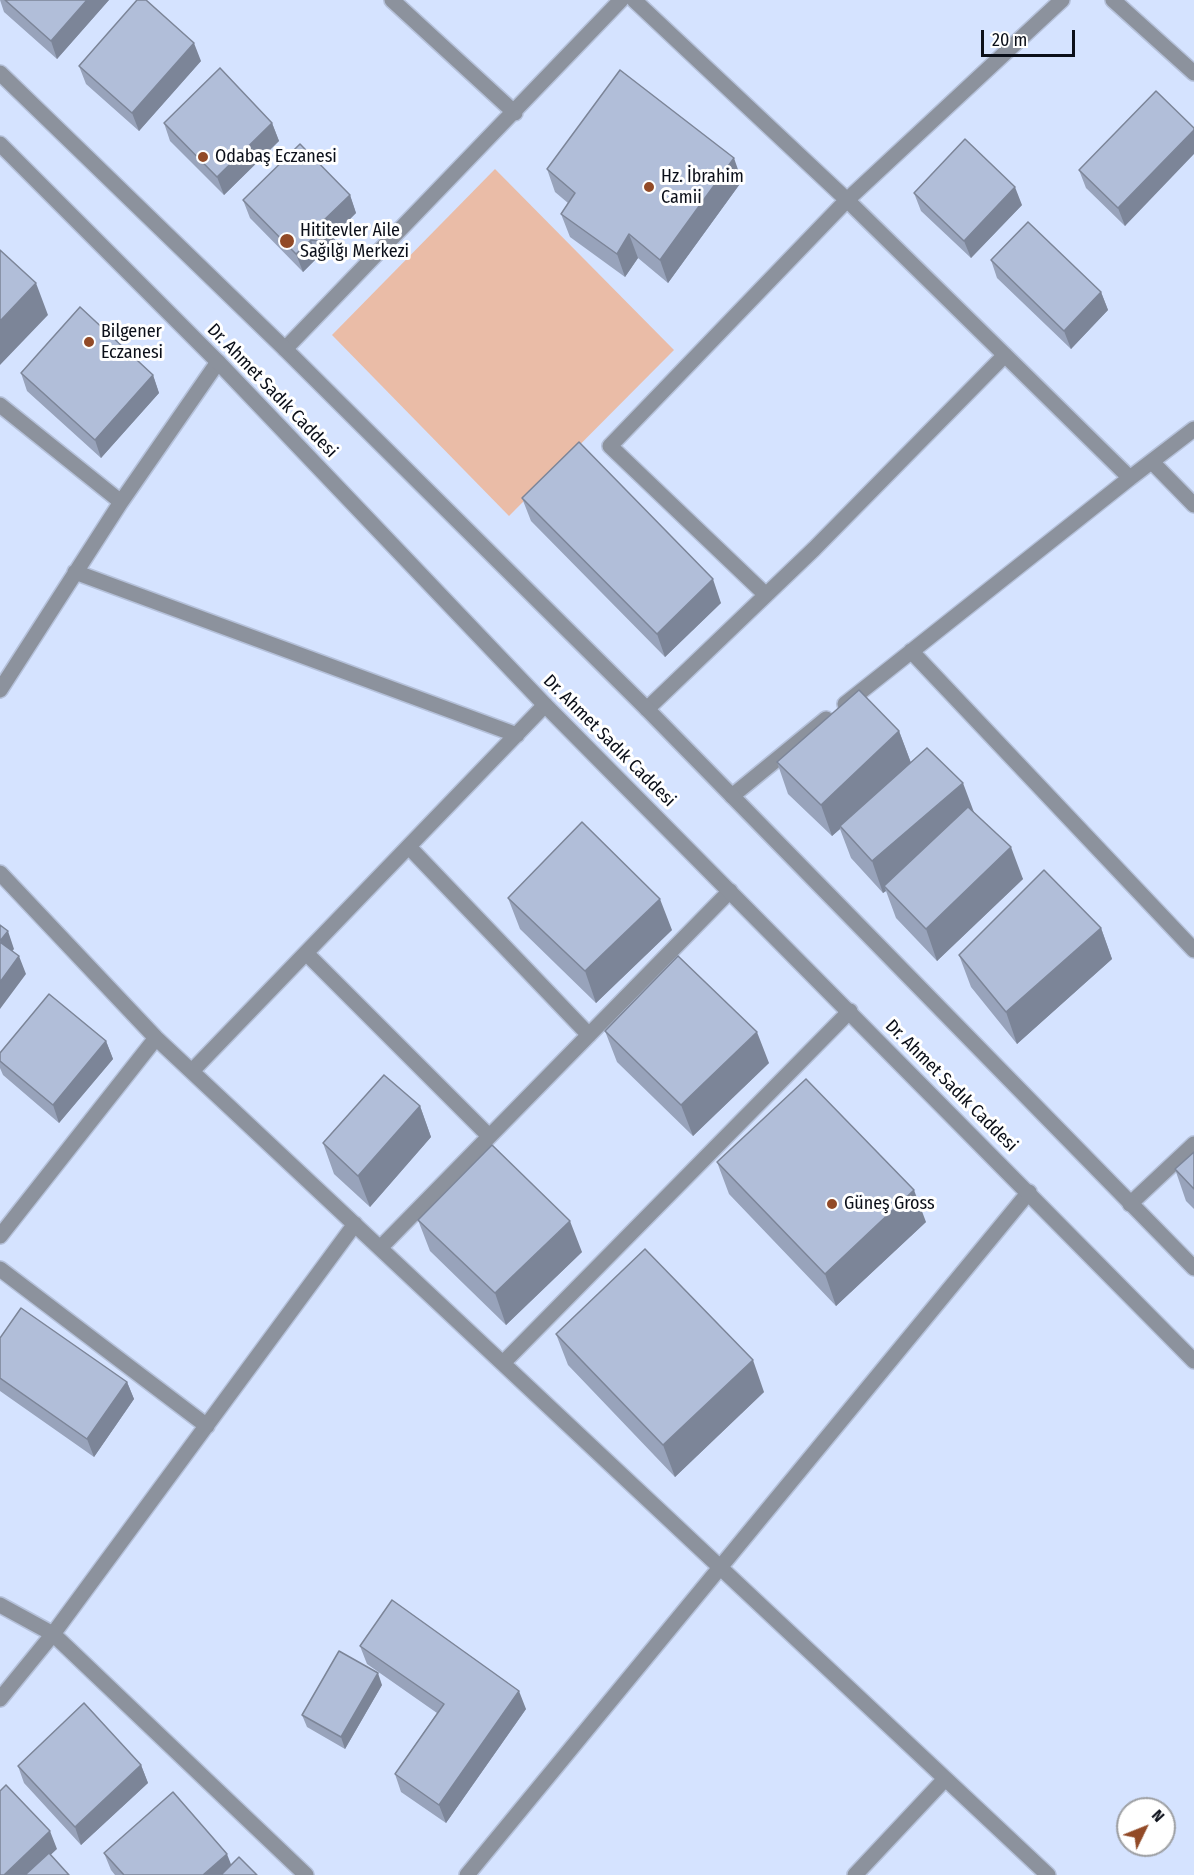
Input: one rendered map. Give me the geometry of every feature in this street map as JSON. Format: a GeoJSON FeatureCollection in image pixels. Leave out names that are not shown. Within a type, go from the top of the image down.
{"type":"FeatureCollection","features":[{"type":"Feature","properties":{"kind":"street"},"geometry":{"type":"LineString","coordinates":[[392,0],[515,113]]}},
{"type":"Feature","properties":{"kind":"street"},"geometry":{"type":"LineString","coordinates":[[285,348],[515,113],[621,0]]}},
{"type":"Feature","properties":{"kind":"street"},"geometry":{"type":"LineString","coordinates":[[634,0],[847,200],[1130,478]]}},
{"type":"Feature","properties":{"kind":"street"},"geometry":{"type":"LineString","coordinates":[[765,595],[610,447],[847,200],[1062,0]]}},
{"type":"Feature","properties":{"kind":"street"},"geometry":{"type":"LineString","coordinates":[[1113,0],[1194,73]]}},
{"type":"Feature","properties":{"kind":"street","name":"Dr. Ahmet Sadık Caddesi"},"geometry":{"type":"LineString","coordinates":[[0,73],[285,348],[647,709],[1194,1268]]}},
{"type":"Feature","properties":{"kind":"street","name":"Dr. Ahmet Sadık Caddesi"},"geometry":{"type":"LineString","coordinates":[[0,144],[218,362],[545,705],[1194,1361]]}},
{"type":"Feature","properties":{"kind":"street"},"geometry":{"type":"LineString","coordinates":[[647,709],[765,595],[1005,355]]}},
{"type":"Feature","properties":{"kind":"street"},"geometry":{"type":"LineString","coordinates":[[1,687],[120,502],[218,362]]}},
{"type":"Feature","properties":{"kind":"street"},"geometry":{"type":"LineString","coordinates":[[0,405],[120,502]]}},
{"type":"Feature","properties":{"kind":"street"},"geometry":{"type":"LineString","coordinates":[[732,796],[911,651],[1194,429]]}},
{"type":"Feature","properties":{"kind":"street"},"geometry":{"type":"LineString","coordinates":[[1152,462],[1194,505]]}},
{"type":"Feature","properties":{"kind":"street"},"geometry":{"type":"LineString","coordinates":[[75,572],[517,735]]}},
{"type":"Feature","properties":{"kind":"street"},"geometry":{"type":"LineString","coordinates":[[911,651],[1194,950]]}},
{"type":"Feature","properties":{"kind":"street"},"geometry":{"type":"LineString","coordinates":[[192,1071],[545,705]]}},
{"type":"Feature","properties":{"kind":"street"},"geometry":{"type":"LineString","coordinates":[[409,847],[589,1035]]}},
{"type":"Feature","properties":{"kind":"street"},"geometry":{"type":"LineString","coordinates":[[0,873],[156,1038],[1048,1875]]}},
{"type":"Feature","properties":{"kind":"street"},"geometry":{"type":"LineString","coordinates":[[380,1248],[730,891]]}},
{"type":"Feature","properties":{"kind":"street"},"geometry":{"type":"LineString","coordinates":[[306,953],[489,1136]]}},
{"type":"Feature","properties":{"kind":"street"},"geometry":{"type":"LineString","coordinates":[[503,1364],[850,1011]]}},
{"type":"Feature","properties":{"kind":"street"},"geometry":{"type":"LineString","coordinates":[[0,1236],[156,1038]]}},
{"type":"Feature","properties":{"kind":"street"},"geometry":{"type":"LineString","coordinates":[[1130,1204],[1194,1144]]}},
{"type":"Feature","properties":{"kind":"street"},"geometry":{"type":"LineString","coordinates":[[467,1875],[1029,1192]]}},
{"type":"Feature","properties":{"kind":"street"},"geometry":{"type":"LineString","coordinates":[[0,1699],[53,1634],[356,1224]]}},
{"type":"Feature","properties":{"kind":"street"},"geometry":{"type":"LineString","coordinates":[[0,1269],[207,1426]]}},
{"type":"Feature","properties":{"kind":"street"},"geometry":{"type":"LineString","coordinates":[[0,1605],[53,1634],[306,1875]]}},
{"type":"Feature","properties":{"kind":"street"},"geometry":{"type":"LineString","coordinates":[[855,1875],[945,1779]]}},
{"type":"Feature","properties":{"kind":"shaded area"},"geometry":{"type":"Polygon","coordinates":[[[495,169],[674,350],[509,516],[332,335],[495,169]]]}},
{"type":"Feature","properties":{"kind":"building"},"geometry":{"type":"Polygon","coordinates":[[[5,0],[87,0],[51,41],[5,0]]]}},
{"type":"Feature","properties":{"kind":"building"},"geometry":{"type":"Polygon","coordinates":[[[137,0],[146,0],[194,43],[132,113],[79,66],[137,0]]]}},
{"type":"Feature","properties":{"kind":"building"},"geometry":{"type":"Polygon","coordinates":[[[220,68],[272,123],[217,177],[164,123],[220,68]]]}},
{"type":"Feature","properties":{"kind":"building","name":"Hz. İbrahim Camii"},"geometry":{"type":"Polygon","coordinates":[[[620,70],[734,158],[660,260],[629,234],[617,254],[561,214],[575,193],[547,169],[620,70]]]}},
{"type":"Feature","properties":{"kind":"building"},"geometry":{"type":"Polygon","coordinates":[[[1156,91],[1194,130],[1118,208],[1079,170],[1156,91]]]}},
{"type":"Feature","properties":{"kind":"building"},"geometry":{"type":"Polygon","coordinates":[[[965,139],[1015,187],[964,241],[914,193],[965,139]]]}},
{"type":"Feature","properties":{"kind":"building"},"geometry":{"type":"Polygon","coordinates":[[[300,144],[350,195],[323,221],[331,229],[319,241],[311,240],[296,254],[243,200],[300,144]]]}},
{"type":"Feature","properties":{"kind":"building"},"geometry":{"type":"Polygon","coordinates":[[[1028,222],[1101,292],[1064,331],[991,260],[1028,222]]]}},
{"type":"Feature","properties":{"kind":"building"},"geometry":{"type":"Polygon","coordinates":[[[0,250],[36,283],[0,321],[0,250]]]}},
{"type":"Feature","properties":{"kind":"building"},"geometry":{"type":"Polygon","coordinates":[[[80,307],[153,375],[95,440],[21,373],[80,307]]]}},
{"type":"Feature","properties":{"kind":"building"},"geometry":{"type":"Polygon","coordinates":[[[579,442],[713,579],[657,634],[522,498],[579,442]]]}},
{"type":"Feature","properties":{"kind":"building"},"geometry":{"type":"Polygon","coordinates":[[[859,690],[899,731],[821,805],[777,762],[859,690]]]}},
{"type":"Feature","properties":{"kind":"building"},"geometry":{"type":"Polygon","coordinates":[[[927,748],[963,783],[872,861],[840,826],[927,748]]]}},
{"type":"Feature","properties":{"kind":"building"},"geometry":{"type":"Polygon","coordinates":[[[968,807],[1011,847],[926,929],[884,886],[968,807]]]}},
{"type":"Feature","properties":{"kind":"building"},"geometry":{"type":"Polygon","coordinates":[[[582,822],[660,899],[585,971],[508,898],[582,822]]]}},
{"type":"Feature","properties":{"kind":"building"},"geometry":{"type":"Polygon","coordinates":[[[1044,870],[1101,928],[1006,1012],[959,955],[1044,870]]]}},
{"type":"Feature","properties":{"kind":"building"},"geometry":{"type":"Polygon","coordinates":[[[0,925],[8,931],[0,941],[0,925]]]}},
{"type":"Feature","properties":{"kind":"building"},"geometry":{"type":"Polygon","coordinates":[[[0,942],[19,956],[0,982],[0,942]]]}},
{"type":"Feature","properties":{"kind":"building"},"geometry":{"type":"Polygon","coordinates":[[[678,956],[757,1032],[681,1105],[605,1031],[678,956]]]}},
{"type":"Feature","properties":{"kind":"building"},"geometry":{"type":"Polygon","coordinates":[[[49,994],[106,1041],[53,1105],[0,1061],[0,1053],[49,994]]]}},
{"type":"Feature","properties":{"kind":"building"},"geometry":{"type":"Polygon","coordinates":[[[384,1075],[420,1106],[358,1176],[323,1143],[384,1075]]]}},
{"type":"Feature","properties":{"kind":"building"},"geometry":{"type":"Polygon","coordinates":[[[806,1079],[914,1190],[825,1274],[717,1162],[806,1079]]]}},
{"type":"Feature","properties":{"kind":"building"},"geometry":{"type":"Polygon","coordinates":[[[492,1145],[570,1221],[495,1293],[418,1220],[492,1145]]]}},
{"type":"Feature","properties":{"kind":"building"},"geometry":{"type":"Polygon","coordinates":[[[1194,1152],[1194,1189],[1175,1169],[1194,1152]]]}},
{"type":"Feature","properties":{"kind":"building"},"geometry":{"type":"Polygon","coordinates":[[[645,1249],[753,1360],[663,1445],[556,1334],[645,1249]]]}},
{"type":"Feature","properties":{"kind":"building"},"geometry":{"type":"Polygon","coordinates":[[[21,1308],[127,1382],[87,1439],[0,1378],[0,1338],[21,1308]]]}},
{"type":"Feature","properties":{"kind":"building"},"geometry":{"type":"Polygon","coordinates":[[[392,1600],[519,1691],[439,1805],[395,1774],[444,1704],[360,1646],[392,1600]]]}},
{"type":"Feature","properties":{"kind":"building"},"geometry":{"type":"Polygon","coordinates":[[[339,1651],[378,1673],[341,1737],[302,1715],[339,1651]]]}},
{"type":"Feature","properties":{"kind":"building"},"geometry":{"type":"Polygon","coordinates":[[[84,1703],[141,1765],[75,1827],[18,1766],[84,1703]]]}},
{"type":"Feature","properties":{"kind":"building"},"geometry":{"type":"Polygon","coordinates":[[[6,1785],[50,1831],[4,1875],[0,1875],[0,1791],[6,1785]]]}},
{"type":"Feature","properties":{"kind":"building"},"geometry":{"type":"Polygon","coordinates":[[[173,1792],[227,1854],[203,1875],[124,1875],[104,1853],[173,1792]]]}},
{"type":"Feature","properties":{"kind":"building"},"geometry":{"type":"Polygon","coordinates":[[[49,1853],[69,1875],[25,1875],[49,1853]]]}},
{"type":"Feature","properties":{"kind":"building"},"geometry":{"type":"Polygon","coordinates":[[[239,1857],[257,1875],[221,1875],[239,1857]]]}},
{"type":"Feature","properties":{"kind":"place","name":"Odabaş Eczanesi"},"geometry":{"type":"Point","coordinates":[203,157]}},
{"type":"Feature","properties":{"kind":"place","name":"Hz. İbrahim Camii"},"geometry":{"type":"Point","coordinates":[649,187]}},
{"type":"Feature","properties":{"kind":"place","name":"Hititevler Aile Sağılğı Merkezi"},"geometry":{"type":"Point","coordinates":[287,241]}},
{"type":"Feature","properties":{"kind":"place","name":"Bilgener Eczanesi"},"geometry":{"type":"Point","coordinates":[89,342]}},
{"type":"Feature","properties":{"kind":"place","name":"Güneş Gross"},"geometry":{"type":"Point","coordinates":[832,1204]}}]}
